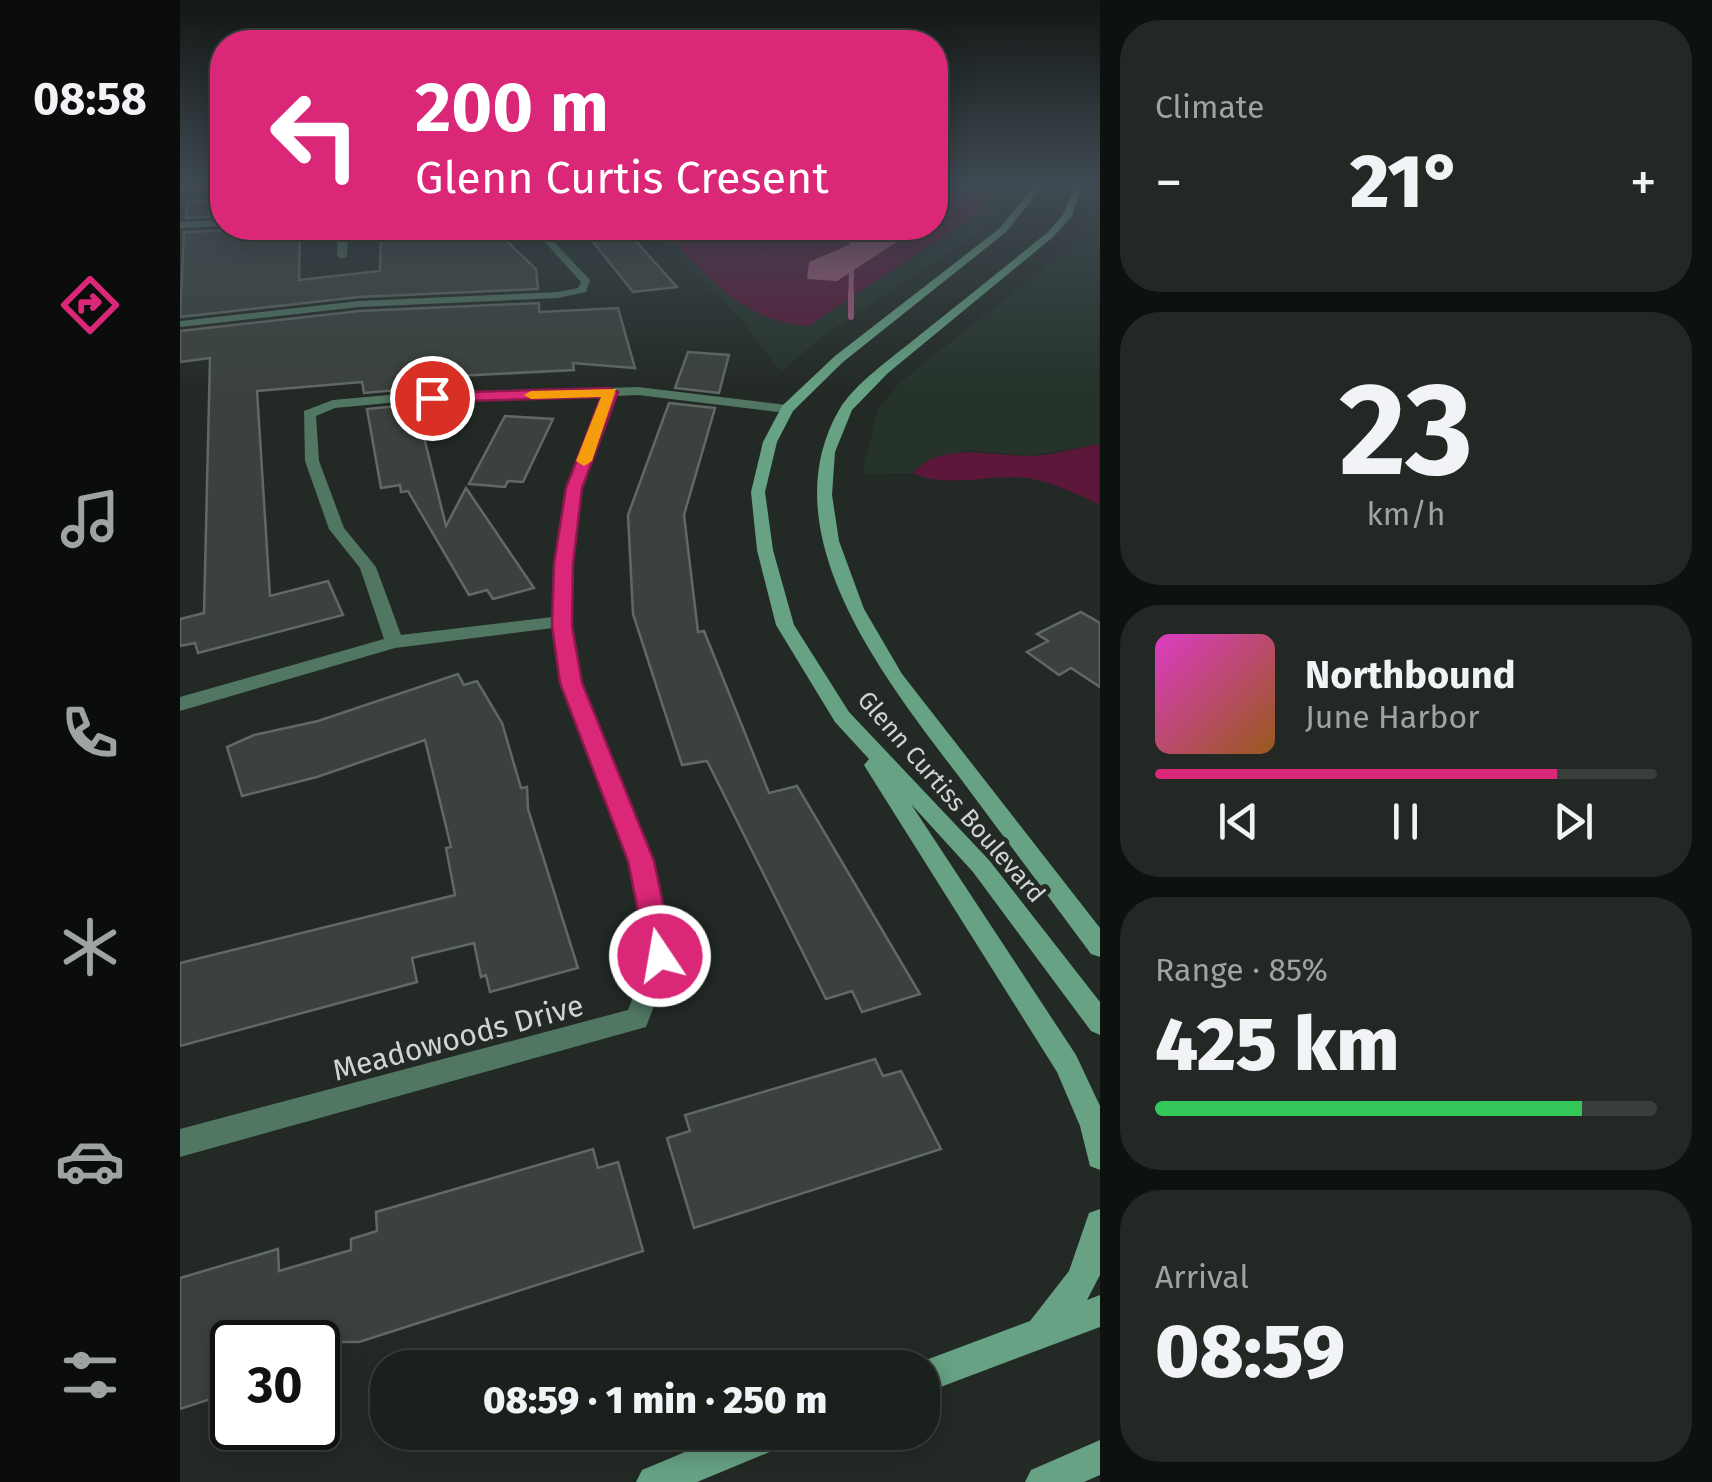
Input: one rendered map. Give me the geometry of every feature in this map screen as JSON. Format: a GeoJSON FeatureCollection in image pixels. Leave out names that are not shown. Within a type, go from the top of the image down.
{"type":"FeatureCollection","features":[{"type":"Feature","properties":{"kind":"main road","name":"Glenn Curtiss Boulevard"},"geometry":{"type":"LineString","coordinates":[[975,251],[839,359],[787,409],[770,442],[758,492],[765,550],[785,624],[842,717],[981,866],[1100,1023]]}},
{"type":"Feature","properties":{"kind":"main road","name":"Glenn Curtiss Boulevard"},"geometry":{"type":"LineString","coordinates":[[1029,251],[884,370],[846,410],[828,452],[825,495],[831,541],[855,609],[895,678],[1100,947]]}},
{"type":"Feature","properties":{"kind":"main road"},"geometry":{"type":"LineString","coordinates":[[842,717],[1068,1064],[1094,1126],[1100,1156]]}},
{"type":"Feature","properties":{"kind":"main road"},"geometry":{"type":"LineString","coordinates":[[1038,1334],[1071,1301],[1093,1257],[1100,1224]]}},
{"type":"Feature","properties":{"kind":"main road"},"geometry":{"type":"LineString","coordinates":[[940,1371],[1100,1311]]}},
{"type":"Feature","properties":{"kind":"main road"},"geometry":{"type":"LineString","coordinates":[[654,1482],[733,1450]]}},
{"type":"Feature","properties":{"kind":"main road"},"geometry":{"type":"LineString","coordinates":[[1043,1482],[1100,1457]]}},
{"type":"Feature","properties":{"kind":"street"},"geometry":{"type":"LineString","coordinates":[[342,251],[342,256]]}},
{"type":"Feature","properties":{"kind":"street"},"geometry":{"type":"LineString","coordinates":[[180,324],[360,304],[558,295],[582,290],[586,282],[559,251]]}},
{"type":"Feature","properties":{"kind":"street"},"geometry":{"type":"LineString","coordinates":[[394,642],[368,567],[336,529],[312,461],[309,414],[333,404],[399,398],[638,391],[787,409]]}},
{"type":"Feature","properties":{"kind":"street","name":"Meadowoods Drive"},"geometry":{"type":"LineString","coordinates":[[180,1143],[638,1020],[660,956],[641,861],[571,683],[562,620],[563,564],[574,488],[610,392]]}},
{"type":"Feature","properties":{"kind":"street"},"geometry":{"type":"LineString","coordinates":[[180,704],[394,642],[562,620]]}},
{"type":"Feature","properties":{"kind":"shaded area"},"geometry":{"type":"Polygon","coordinates":[[[671,251],[950,251],[823,336],[781,372],[741,320],[671,251]]]}},
{"type":"Feature","properties":{"kind":"shaded area"},"geometry":{"type":"Polygon","coordinates":[[[682,251],[921,251],[808,326],[762,314],[742,304],[682,251]]]}},
{"type":"Feature","properties":{"kind":"shaded area"},"geometry":{"type":"Polygon","coordinates":[[[834,251],[883,251],[837,281],[807,279],[809,262],[834,251]]]}},
{"type":"Feature","properties":{"kind":"shaded area"},"geometry":{"type":"Polygon","coordinates":[[[1065,251],[1099,251],[1099,444],[1030,456],[968,450],[920,465],[913,473],[862,474],[878,409],[898,384],[1065,251]]]}},
{"type":"Feature","properties":{"kind":"shaded area"},"geometry":{"type":"Polygon","coordinates":[[[1099,444],[1099,504],[1027,478],[950,481],[913,473],[924,463],[951,454],[1037,456],[1099,444]]]}},
{"type":"Feature","properties":{"kind":"building"},"geometry":{"type":"Polygon","coordinates":[[[183,251],[300,251],[299,280],[380,271],[381,251],[517,251],[536,269],[538,289],[359,297],[180,317],[183,251]]]}},
{"type":"Feature","properties":{"kind":"building"},"geometry":{"type":"Polygon","coordinates":[[[600,251],[645,251],[677,287],[633,292],[600,251]]]}},
{"type":"Feature","properties":{"kind":"building"},"geometry":{"type":"Polygon","coordinates":[[[539,303],[539,312],[618,308],[635,368],[573,363],[574,370],[398,379],[397,390],[364,393],[362,382],[257,391],[270,596],[328,581],[343,615],[198,653],[195,643],[180,646],[180,619],[204,613],[210,358],[180,362],[180,331],[359,311],[539,303]]]}},
{"type":"Feature","properties":{"kind":"building"},"geometry":{"type":"Polygon","coordinates":[[[688,352],[729,355],[719,393],[675,388],[688,352]]]}},
{"type":"Feature","properties":{"kind":"building"},"geometry":{"type":"Polygon","coordinates":[[[669,403],[715,408],[684,515],[698,632],[704,631],[769,793],[797,786],[920,994],[862,1012],[852,991],[826,999],[707,761],[682,765],[633,614],[628,515],[669,403]]]}},
{"type":"Feature","properties":{"kind":"building"},"geometry":{"type":"Polygon","coordinates":[[[367,409],[417,409],[446,526],[466,488],[534,588],[493,599],[487,590],[469,595],[408,491],[401,492],[400,485],[381,488],[367,409]]]}},
{"type":"Feature","properties":{"kind":"building"},"geometry":{"type":"Polygon","coordinates":[[[505,416],[553,419],[523,482],[508,481],[505,487],[469,484],[505,416]]]}},
{"type":"Feature","properties":{"kind":"building"},"geometry":{"type":"Polygon","coordinates":[[[1081,612],[1100,623],[1100,687],[1071,668],[1059,675],[1027,652],[1048,641],[1037,634],[1081,612]]]}},
{"type":"Feature","properties":{"kind":"building"},"geometry":{"type":"Polygon","coordinates":[[[458,674],[464,685],[477,681],[502,723],[521,788],[527,787],[528,809],[578,968],[490,992],[486,975],[481,977],[474,943],[412,958],[417,982],[180,1046],[180,963],[455,895],[446,848],[451,847],[425,740],[317,777],[242,796],[227,747],[254,735],[318,721],[458,674]]]}},
{"type":"Feature","properties":{"kind":"building"},"geometry":{"type":"Polygon","coordinates":[[[875,1059],[883,1076],[901,1071],[941,1149],[694,1228],[667,1138],[690,1131],[685,1115],[875,1059]]]}},
{"type":"Feature","properties":{"kind":"building"},"geometry":{"type":"Polygon","coordinates":[[[593,1149],[598,1168],[618,1162],[643,1251],[359,1342],[340,1342],[340,1320],[210,1320],[210,1399],[180,1409],[180,1278],[278,1249],[279,1271],[351,1250],[351,1239],[377,1231],[376,1212],[593,1149]]]}},
{"type":"Feature","properties":{"kind":"waterway"},"geometry":{"type":"LineString","coordinates":[[851,294],[852,251]]}},
{"type":"Feature","properties":{"kind":"waterway"},"geometry":{"type":"LineString","coordinates":[[851,294],[851,317]]}},
{"type":"Feature","properties":{"kind":"slow traffic"},"geometry":{"type":"LineString","coordinates":[[531,395],[610,392],[584,461]]}},
{"type":"Feature","properties":{"kind":"route"},"geometry":{"type":"LineString","coordinates":[[432,398],[610,392],[574,488],[563,564],[562,626],[571,683],[641,861],[660,956]]}}]}
